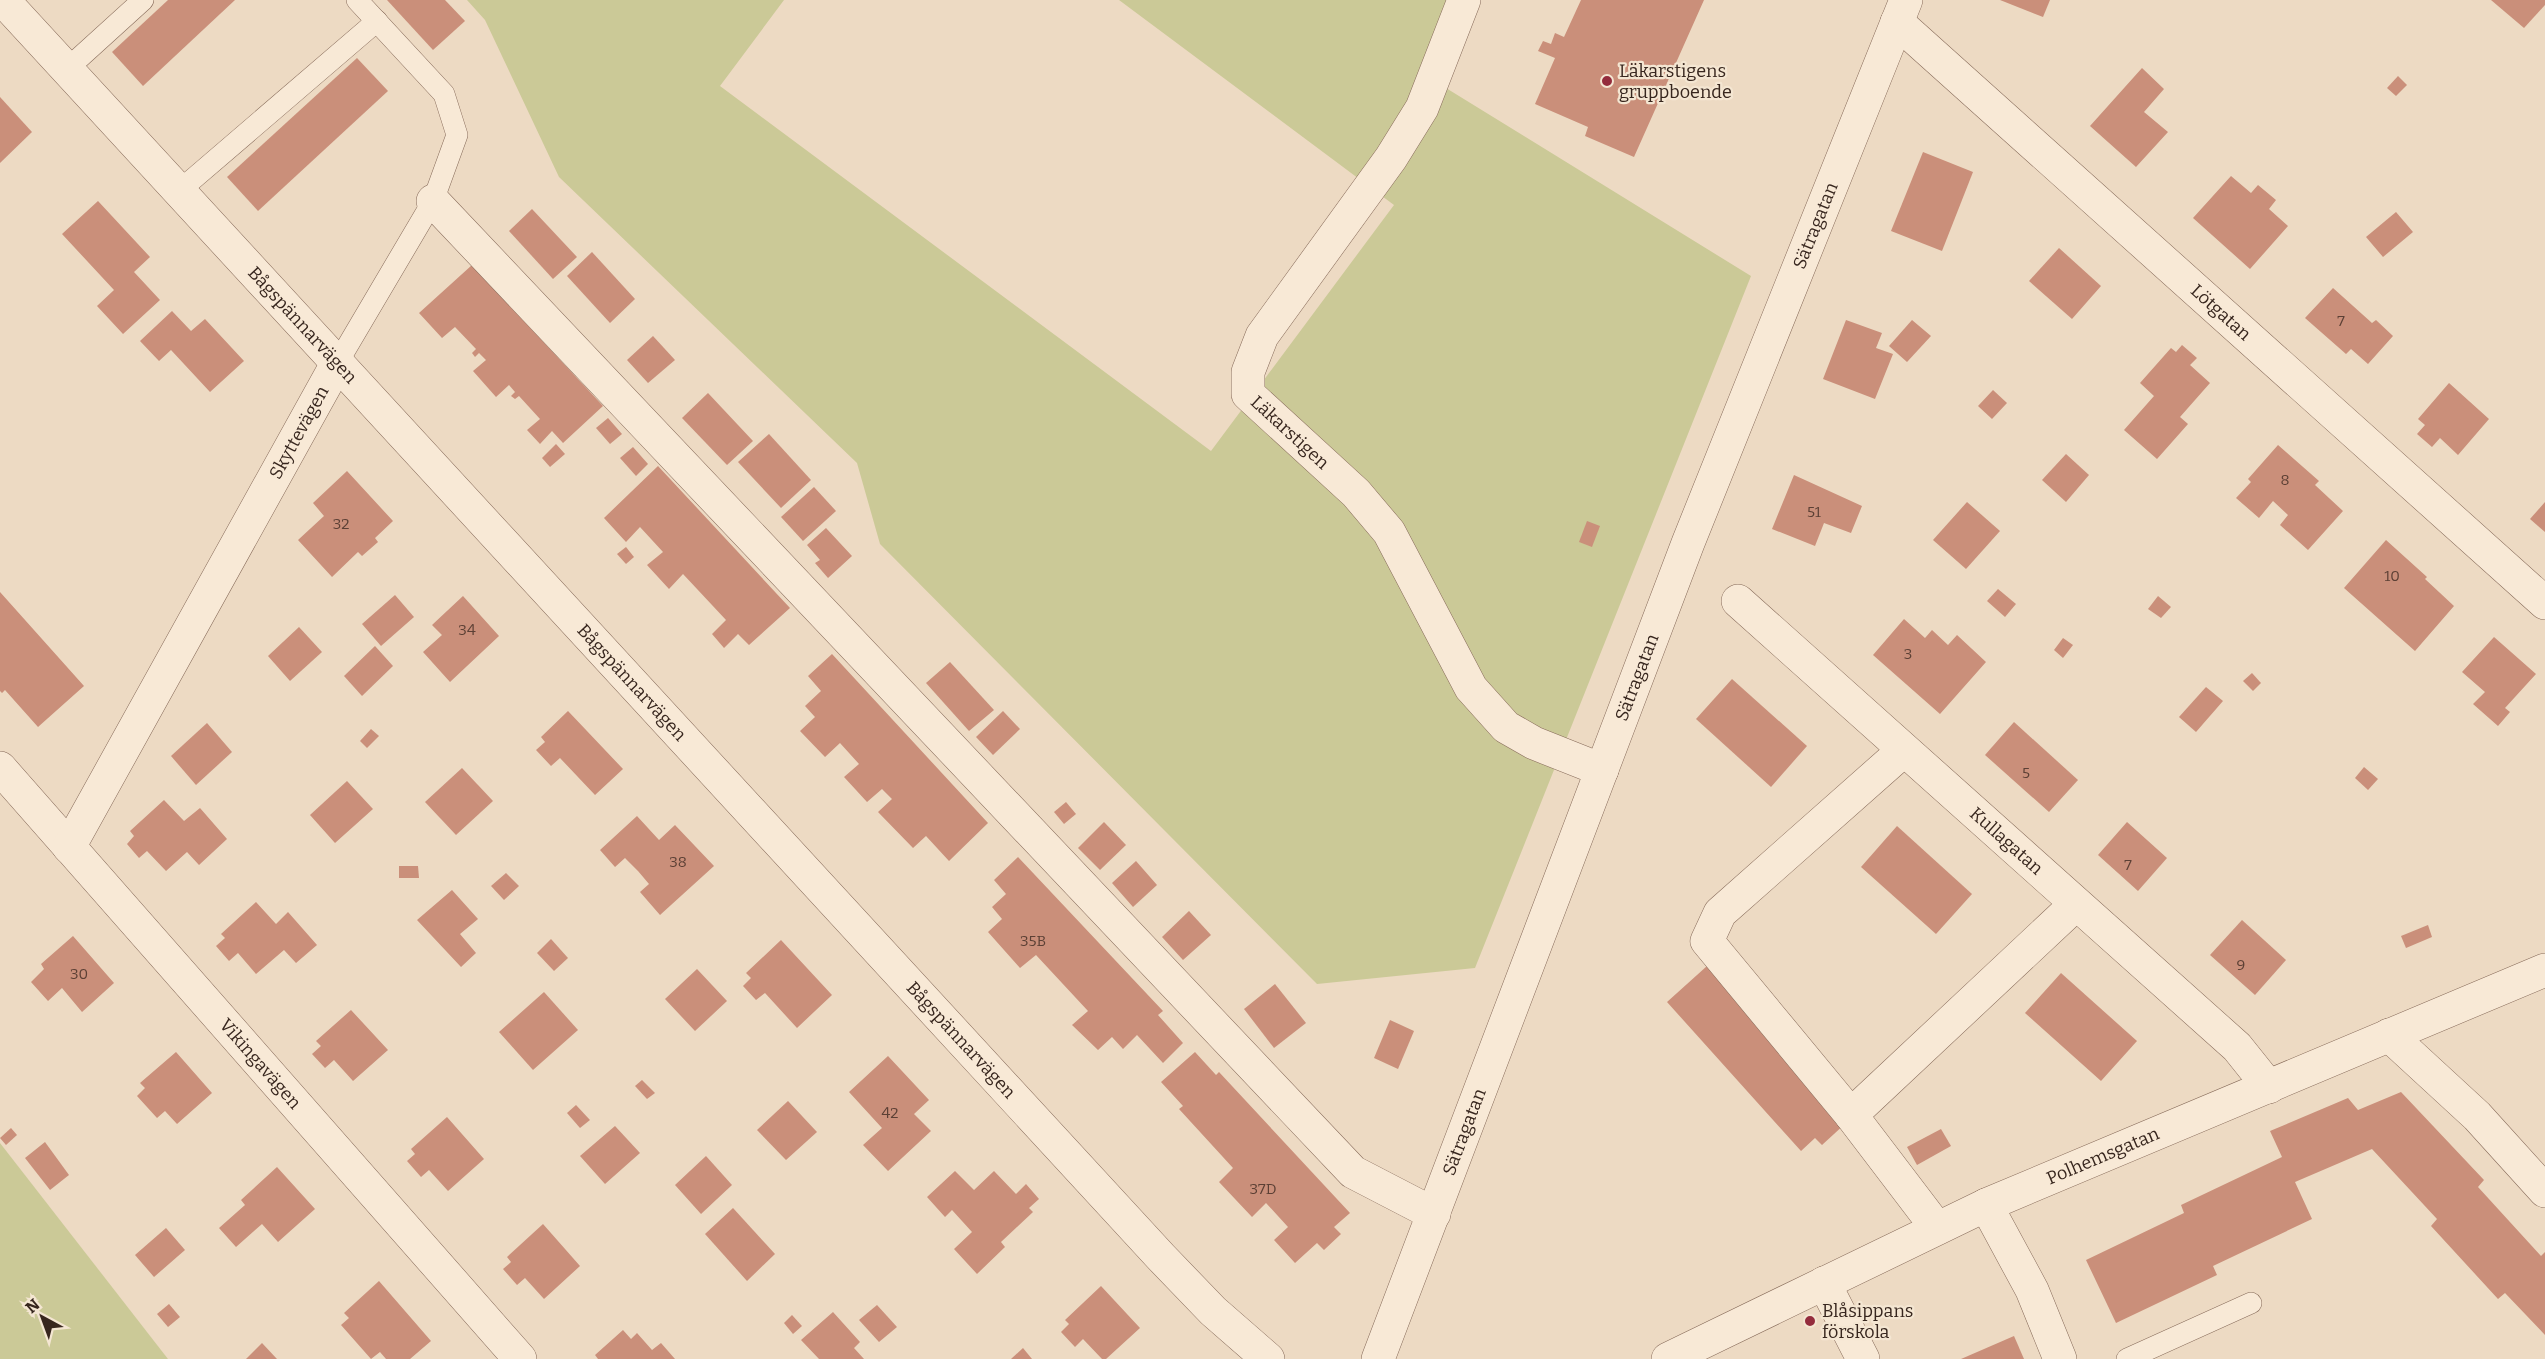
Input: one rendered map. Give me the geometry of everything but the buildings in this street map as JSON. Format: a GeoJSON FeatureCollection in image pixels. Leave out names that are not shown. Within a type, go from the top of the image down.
{"type":"FeatureCollection","features":[{"type":"Feature","properties":{"kind":"street","name":"Bågspännarvägen"},"geometry":{"type":"LineString","coordinates":[[3,0],[1161,1257],[1213,1311],[1268,1359]]}},
{"type":"Feature","properties":{"kind":"street","name":"Läkarstigen"},"geometry":{"type":"LineString","coordinates":[[1464,0],[1422,108],[1391,158],[1262,336],[1248,372],[1248,394],[1356,492],[1389,532],[1471,688],[1506,727],[1534,743],[1602,770]]}},
{"type":"Feature","properties":{"kind":"street","name":"Sätragatan"},"geometry":{"type":"LineString","coordinates":[[1378,1359],[1692,532],[1901,11]]}},
{"type":"Feature","properties":{"kind":"street","name":"Lötgatan"},"geometry":{"type":"LineString","coordinates":[[1901,11],[2545,603]]}},
{"type":"Feature","properties":{"kind":"street"},"geometry":{"type":"LineString","coordinates":[[434,201],[1353,1172],[1434,1214]]}},
{"type":"Feature","properties":{"kind":"street","name":"Skyttevägen"},"geometry":{"type":"LineString","coordinates":[[69,847],[338,362]]}},
{"type":"Feature","properties":{"kind":"street","name":"Kullagatan"},"geometry":{"type":"LineString","coordinates":[[1738,601],[2075,905],[2237,1047],[2269,1087]]}},
{"type":"Feature","properties":{"kind":"street"},"geometry":{"type":"LineString","coordinates":[[1903,751],[1720,913],[1707,941],[1851,1115],[1937,1228]]}},
{"type":"Feature","properties":{"kind":"street","name":"Vikingavägen"},"geometry":{"type":"LineString","coordinates":[[0,768],[520,1359]]}},
{"type":"Feature","properties":{"kind":"street"},"geometry":{"type":"LineString","coordinates":[[1851,1115],[2075,905]]}},
{"type":"Feature","properties":{"kind":"street","name":"Polhemsgatan"},"geometry":{"type":"LineString","coordinates":[[1668,1359],[1986,1205],[2545,970]]}},
{"type":"Feature","properties":{"kind":"street"},"geometry":{"type":"LineString","coordinates":[[2389,1035],[2477,1116],[2545,1191]]}},
{"type":"Feature","properties":{"kind":"street"},"geometry":{"type":"LineString","coordinates":[[1986,1205],[2032,1290],[2060,1359]]}},
{"type":"Feature","properties":{"kind":"street"},"geometry":{"type":"LineString","coordinates":[[1824,1282],[1863,1359]]}},
{"type":"Feature","properties":{"kind":"lane"},"geometry":{"type":"LineString","coordinates":[[67,69],[143,0]]}},
{"type":"Feature","properties":{"kind":"lane","name":"Skyttevägen"},"geometry":{"type":"LineString","coordinates":[[338,362],[434,201],[457,135],[444,94],[357,0]]}},
{"type":"Feature","properties":{"kind":"lane"},"geometry":{"type":"LineString","coordinates":[[179,190],[377,21]]}},
{"type":"Feature","properties":{"kind":"lane"},"geometry":{"type":"LineString","coordinates":[[2127,1359],[2251,1303]]}},
{"type":"Feature","properties":{"kind":"shaded area"},"geometry":{"type":"Polygon","coordinates":[[[467,0],[784,0],[720,86],[1211,451],[1394,205],[1119,0],[1464,0],[1433,80],[1751,276],[1475,968],[1317,984],[880,544],[857,463],[559,177],[485,20],[467,0]]]}},
{"type":"Feature","properties":{"kind":"shaded area"},"geometry":{"type":"Polygon","coordinates":[[[0,1143],[168,1359],[0,1359],[0,1143]]]}},
{"type":"Feature","properties":{"kind":"place","name":"Läkarstigens gruppboende"},"geometry":{"type":"Point","coordinates":[1607,81]}},
{"type":"Feature","properties":{"kind":"place","name":"Blåsippans förskola"},"geometry":{"type":"Point","coordinates":[1810,1321]}}]}
